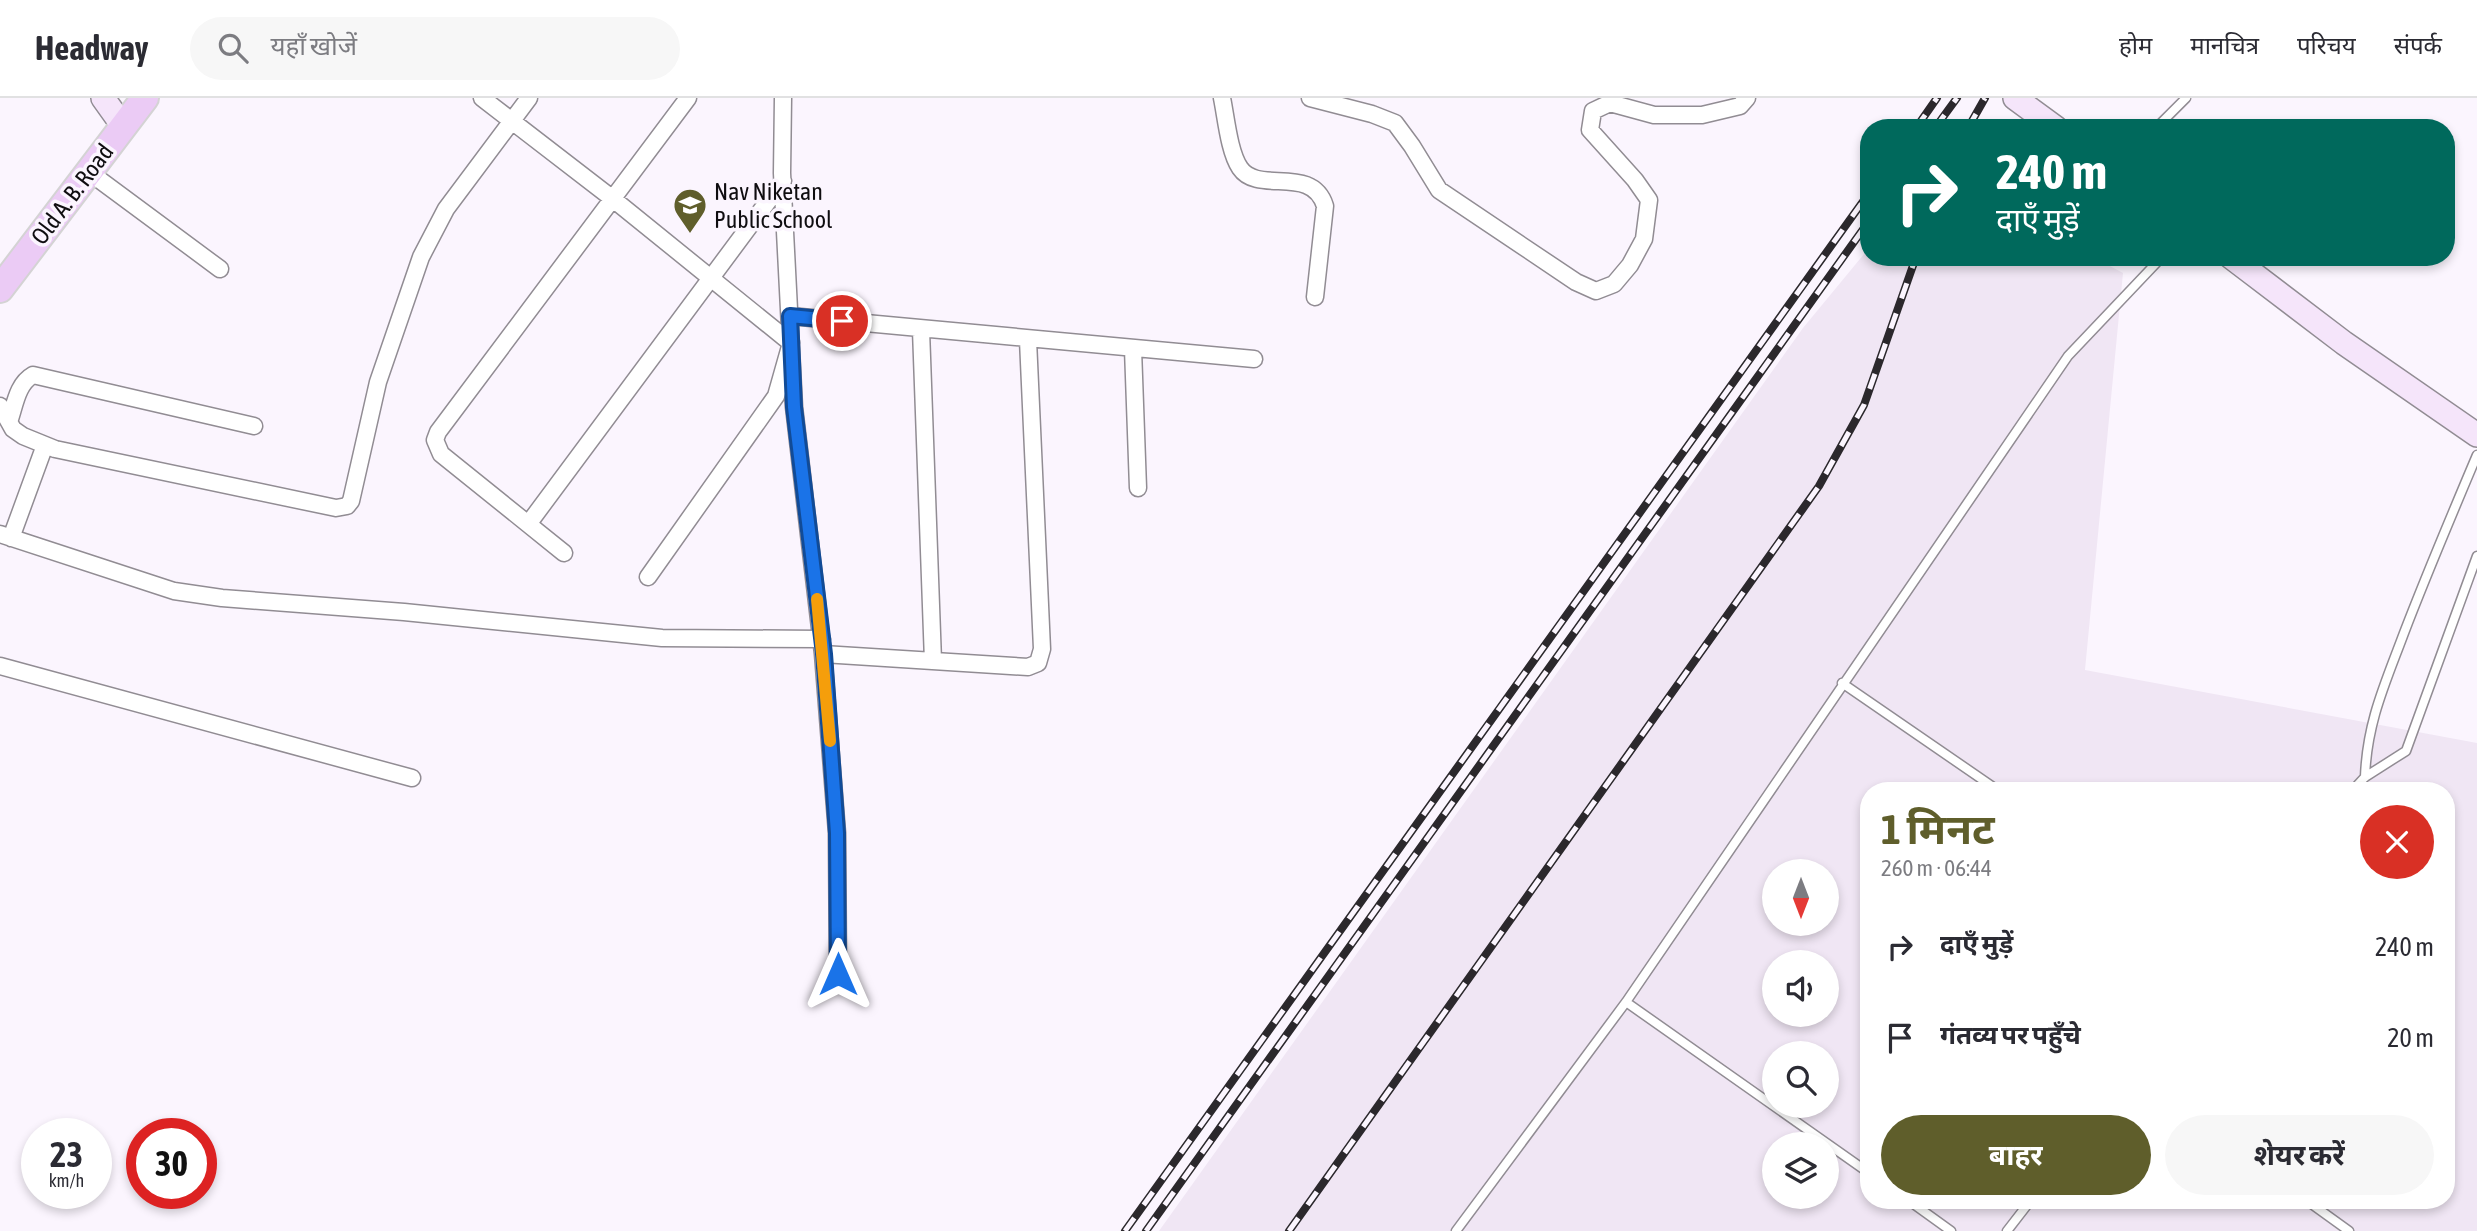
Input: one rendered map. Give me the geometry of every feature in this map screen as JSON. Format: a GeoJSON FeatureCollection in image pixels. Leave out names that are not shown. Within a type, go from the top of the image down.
{"type":"FeatureCollection","features":[{"type":"Feature","properties":{"kind":"main road","name":"Old A. B. Road"},"geometry":{"type":"LineString","coordinates":[[0,261],[117,109],[145,98]]}},
{"type":"Feature","properties":{"kind":"main road"},"geometry":{"type":"LineString","coordinates":[[2015,98],[2044,119]]}},
{"type":"Feature","properties":{"kind":"main road","name":"Old A. B. Road"},"geometry":{"type":"LineString","coordinates":[[0,289],[89,172],[117,109]]}},
{"type":"Feature","properties":{"kind":"main road"},"geometry":{"type":"LineString","coordinates":[[2243,266],[2344,343],[2477,435]]}},
{"type":"Feature","properties":{"kind":"street"},"geometry":{"type":"LineString","coordinates":[[482,98],[613,199],[791,343]]}},
{"type":"Feature","properties":{"kind":"street"},"geometry":{"type":"LineString","coordinates":[[0,406],[13,429],[45,445],[336,508],[347,506],[351,501],[378,382],[421,257],[446,209],[529,98]]}},
{"type":"Feature","properties":{"kind":"street"},"geometry":{"type":"LineString","coordinates":[[564,553],[441,454],[435,440],[438,432],[688,98]]}},
{"type":"Feature","properties":{"kind":"street"},"geometry":{"type":"LineString","coordinates":[[783,98],[783,181],[794,407],[823,647],[837,833],[838,974]]}},
{"type":"Feature","properties":{"kind":"street"},"geometry":{"type":"LineString","coordinates":[[1222,98],[1234,156],[1244,173],[1251,177],[1299,183],[1314,188],[1322,196],[1325,206],[1315,297]]}},
{"type":"Feature","properties":{"kind":"street"},"geometry":{"type":"LineString","coordinates":[[1310,98],[1372,114],[1395,123],[1439,190],[1576,282],[1596,291],[1614,284],[1630,265],[1644,239],[1649,200],[1635,180],[1590,130],[1593,111],[1610,103],[1654,115],[1702,115],[1740,106],[1747,98]]}},
{"type":"Feature","properties":{"kind":"street"},"geometry":{"type":"LineString","coordinates":[[89,172],[220,269]]}},
{"type":"Feature","properties":{"kind":"street"},"geometry":{"type":"LineString","coordinates":[[529,523],[783,181]]}},
{"type":"Feature","properties":{"kind":"street"},"geometry":{"type":"LineString","coordinates":[[790,316],[1254,359]]}},
{"type":"Feature","properties":{"kind":"street"},"geometry":{"type":"LineString","coordinates":[[920,330],[933,661]]}},
{"type":"Feature","properties":{"kind":"street"},"geometry":{"type":"LineString","coordinates":[[45,445],[5,536],[174,591],[222,598],[404,612],[662,638],[823,647],[933,661],[1028,667],[1038,663],[1042,649],[1028,340]]}},
{"type":"Feature","properties":{"kind":"street"},"geometry":{"type":"LineString","coordinates":[[648,577],[776,396],[791,343]]}},
{"type":"Feature","properties":{"kind":"street"},"geometry":{"type":"LineString","coordinates":[[1133,349],[1138,488]]}},
{"type":"Feature","properties":{"kind":"street"},"geometry":{"type":"LineString","coordinates":[[9,422],[20,387],[33,375],[254,426]]}},
{"type":"Feature","properties":{"kind":"street"},"geometry":{"type":"LineString","coordinates":[[0,666],[412,778]]}},
{"type":"Feature","properties":{"kind":"lane"},"geometry":{"type":"LineString","coordinates":[[2165,119],[2186,98]]}},
{"type":"Feature","properties":{"kind":"lane"},"geometry":{"type":"LineString","coordinates":[[1456,1231],[1626,1002],[2068,356],[2153,266]]}},
{"type":"Feature","properties":{"kind":"lane"},"geometry":{"type":"LineString","coordinates":[[2365,777],[2366,747],[2373,715],[2477,455]]}},
{"type":"Feature","properties":{"kind":"lane"},"geometry":{"type":"LineString","coordinates":[[2360,782],[2406,751],[2477,556]]}},
{"type":"Feature","properties":{"kind":"lane"},"geometry":{"type":"LineString","coordinates":[[1842,683],[1986,782]]}},
{"type":"Feature","properties":{"kind":"lane"},"geometry":{"type":"LineString","coordinates":[[1626,1002],[1860,1167]]}},
{"type":"Feature","properties":{"kind":"lane"},"geometry":{"type":"LineString","coordinates":[[1920,1209],[1951,1231]]}},
{"type":"Feature","properties":{"kind":"lane"},"geometry":{"type":"LineString","coordinates":[[2007,1231],[2024,1209]]}},
{"type":"Feature","properties":{"kind":"lane"},"geometry":{"type":"LineString","coordinates":[[2318,1209],[2348,1231]]}},
{"type":"Feature","properties":{"kind":"shaded area"},"geometry":{"type":"Polygon","coordinates":[[[1860,259],[1860,266],[2110,266],[2123,273],[2085,670],[2477,743],[2477,1231],[1159,1231],[1803,328],[1860,259]]]}},
{"type":"Feature","properties":{"kind":"railway"},"geometry":{"type":"LineString","coordinates":[[1922,119],[1937,98]]}},
{"type":"Feature","properties":{"kind":"railway"},"geometry":{"type":"LineString","coordinates":[[1942,119],[1957,98]]}},
{"type":"Feature","properties":{"kind":"railway"},"geometry":{"type":"LineString","coordinates":[[1973,119],[1985,98]]}},
{"type":"Feature","properties":{"kind":"railway"},"geometry":{"type":"LineString","coordinates":[[1125,1231],[1860,206]]}},
{"type":"Feature","properties":{"kind":"railway"},"geometry":{"type":"LineString","coordinates":[[1146,1231],[1860,234]]}},
{"type":"Feature","properties":{"kind":"railway"},"geometry":{"type":"LineString","coordinates":[[1289,1231],[1819,486],[1864,405],[1913,266]]}},
{"type":"Feature","properties":{"kind":"slow traffic"},"geometry":{"type":"LineString","coordinates":[[817,599],[830,741]]}},
{"type":"Feature","properties":{"kind":"place","name":"Nav Niketan Public School"},"geometry":{"type":"Point","coordinates":[690,235]}},
{"type":"Feature","properties":{"kind":"route"},"geometry":{"type":"LineString","coordinates":[[838,974],[837,833],[824,654],[794,407],[790,316],[842,321]]}}]}
